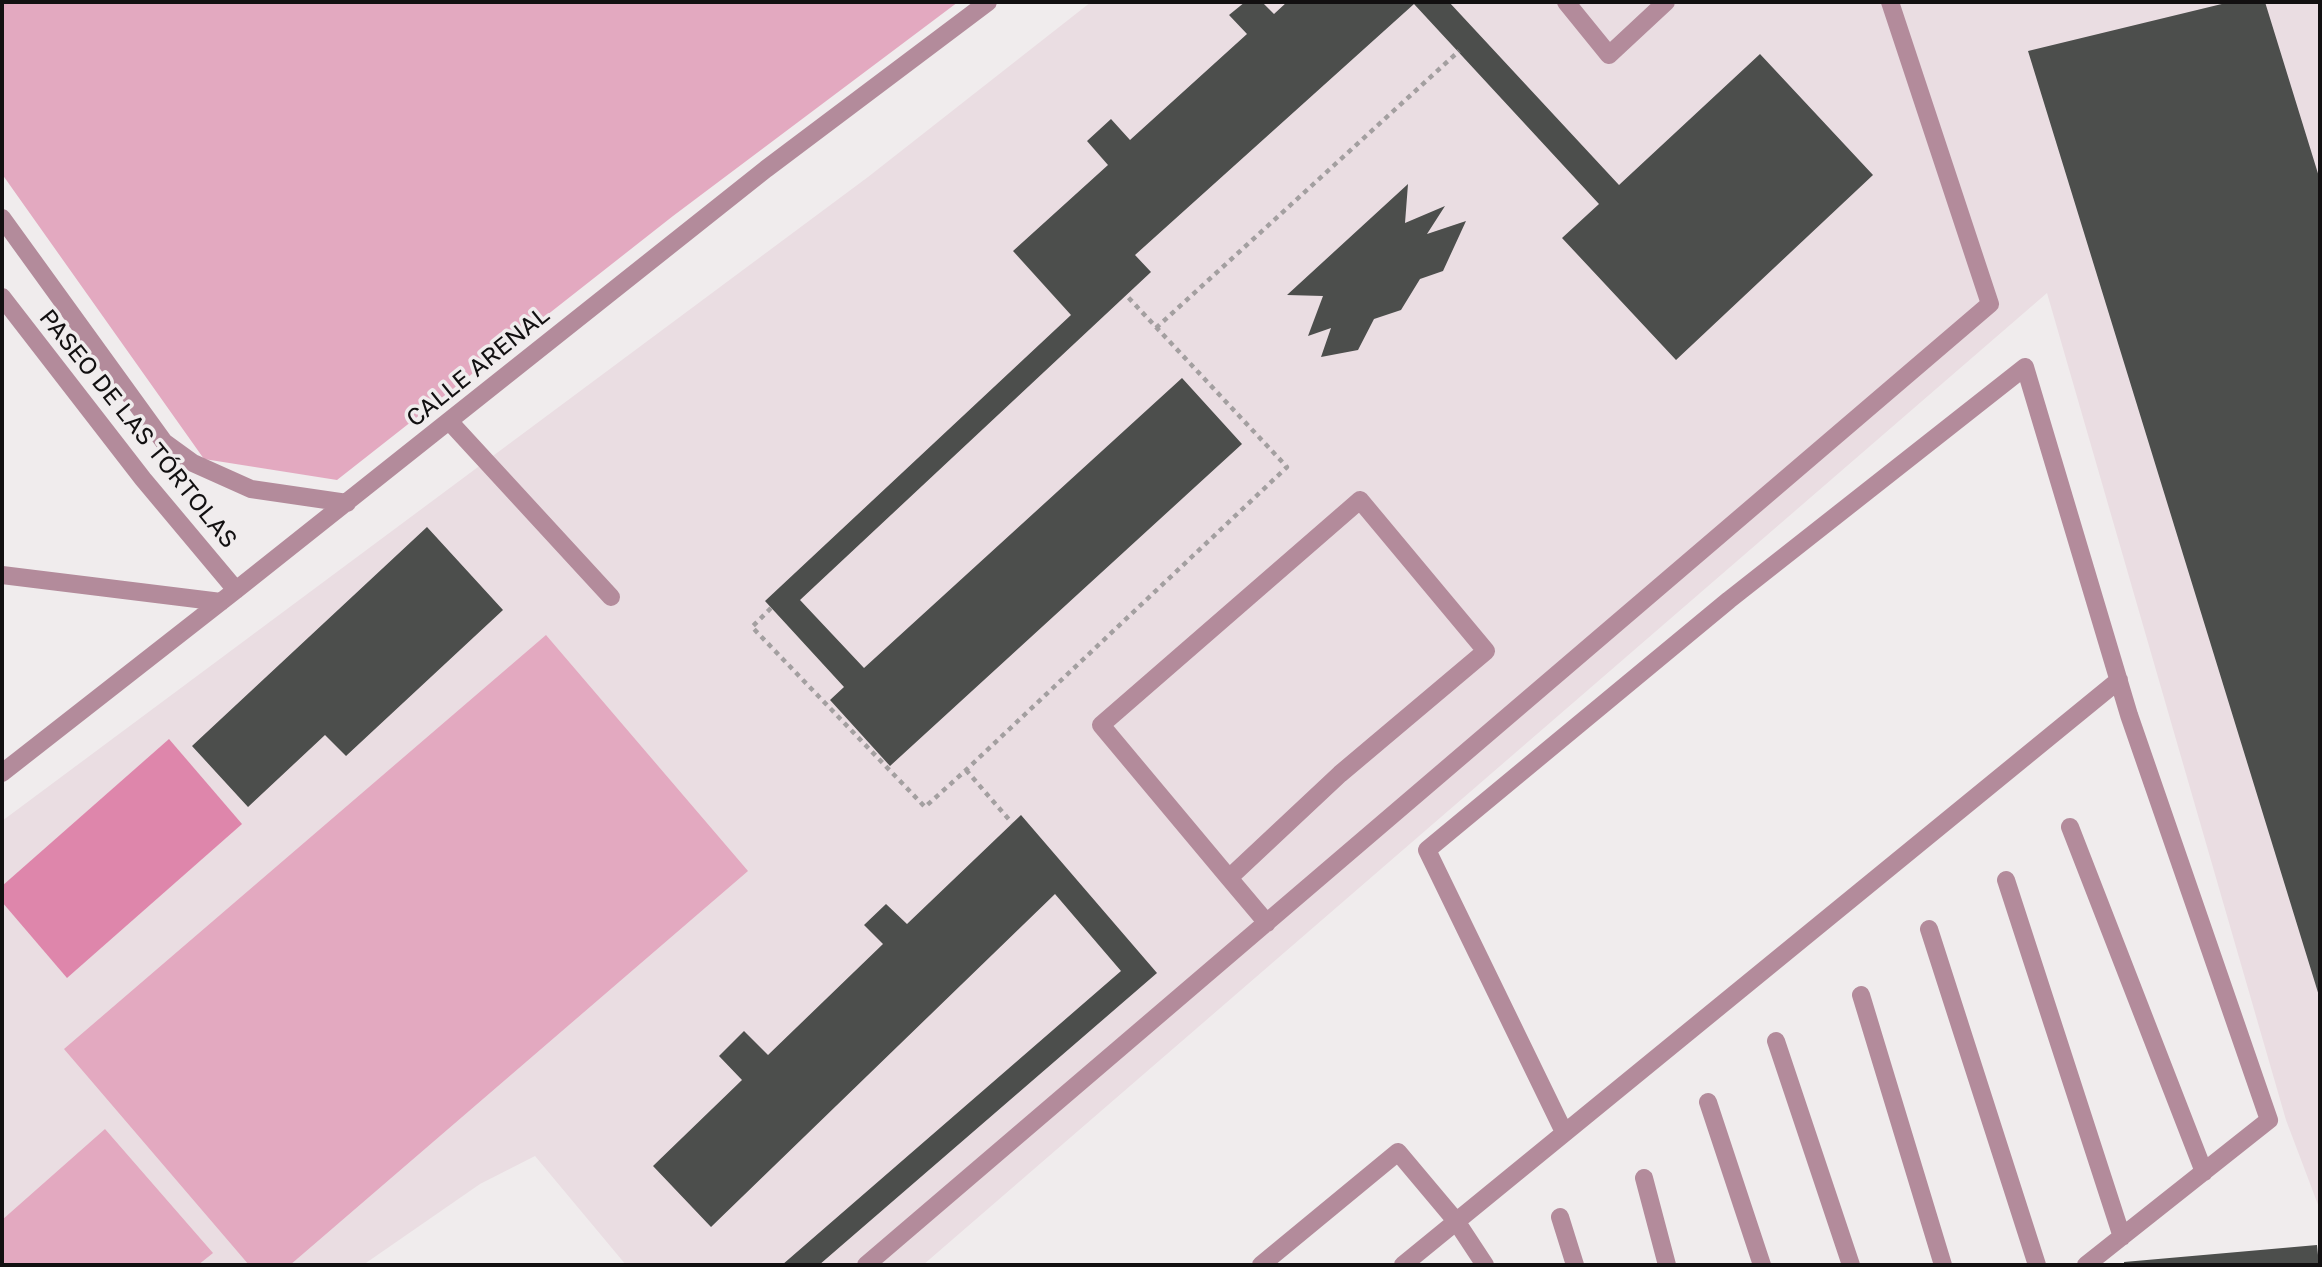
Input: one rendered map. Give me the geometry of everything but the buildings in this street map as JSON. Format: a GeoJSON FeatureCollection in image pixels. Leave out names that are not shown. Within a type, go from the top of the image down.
{"type":"FeatureCollection","features":[{"type":"Feature","properties":{"kind":"street","name":"CALLE ARENAL"},"geometry":{"type":"LineString","coordinates":[[2,773],[347,503],[765,169],[988,2]]}},
{"type":"Feature","properties":{"kind":"street"},"geometry":{"type":"LineString","coordinates":[[1566,2],[1609,55],[1666,2]]}},
{"type":"Feature","properties":{"kind":"street"},"geometry":{"type":"LineString","coordinates":[[866,1265],[1990,304],[1890,2]]}},
{"type":"Feature","properties":{"kind":"street","name":"PASEO DE LAS TÓRTOLAS"},"geometry":{"type":"LineString","coordinates":[[2,218],[164,442],[193,463],[251,489],[347,503]]}},
{"type":"Feature","properties":{"kind":"street","name":"PASEO DE LAS TÓRTOLAS"},"geometry":{"type":"LineString","coordinates":[[2,297],[143,478],[236,590]]}},
{"type":"Feature","properties":{"kind":"street"},"geometry":{"type":"LineString","coordinates":[[1564,1132],[1427,850],[1730,600],[2025,367],[2134,728],[2270,1120],[2086,1265]]}},
{"type":"Feature","properties":{"kind":"street"},"geometry":{"type":"LineString","coordinates":[[449,421],[611,597]]}},
{"type":"Feature","properties":{"kind":"street"},"geometry":{"type":"LineString","coordinates":[[1229,878],[1340,774],[1486,651],[1360,500],[1101,725],[1229,878],[1267,923]]}},
{"type":"Feature","properties":{"kind":"street"},"geometry":{"type":"LineString","coordinates":[[2,575],[221,602]]}},
{"type":"Feature","properties":{"kind":"street"},"geometry":{"type":"LineString","coordinates":[[1402,1265],[2119,680]]}},
{"type":"Feature","properties":{"kind":"street"},"geometry":{"type":"LineString","coordinates":[[2070,827],[2204,1172]]}},
{"type":"Feature","properties":{"kind":"street"},"geometry":{"type":"LineString","coordinates":[[2006,880],[2122,1237]]}},
{"type":"Feature","properties":{"kind":"street"},"geometry":{"type":"LineString","coordinates":[[1929,929],[2037,1265]]}},
{"type":"Feature","properties":{"kind":"street"},"geometry":{"type":"LineString","coordinates":[[1861,995],[1943,1265]]}},
{"type":"Feature","properties":{"kind":"street"},"geometry":{"type":"LineString","coordinates":[[1776,1041],[1851,1265]]}},
{"type":"Feature","properties":{"kind":"street"},"geometry":{"type":"LineString","coordinates":[[1708,1102],[1762,1265]]}},
{"type":"Feature","properties":{"kind":"street"},"geometry":{"type":"LineString","coordinates":[[1261,1265],[1398,1152],[1456,1221],[1485,1265]]}},
{"type":"Feature","properties":{"kind":"street"},"geometry":{"type":"LineString","coordinates":[[1644,1178],[1667,1265]]}},
{"type":"Feature","properties":{"kind":"street"},"geometry":{"type":"LineString","coordinates":[[1560,1217],[1575,1265]]}},
{"type":"Feature","properties":{"kind":"path"},"geometry":{"type":"LineString","coordinates":[[1156,328],[1459,51]]}},
{"type":"Feature","properties":{"kind":"path"},"geometry":{"type":"LineString","coordinates":[[771,608],[752,627],[925,807],[1287,467],[1126,295]]}},
{"type":"Feature","properties":{"kind":"path"},"geometry":{"type":"LineString","coordinates":[[966,770],[1012,822]]}},
{"type":"Feature","properties":{"kind":"shaded area"},"geometry":{"type":"Polygon","coordinates":[[[2,2],[958,2],[673,216],[337,480],[204,459],[2,174],[2,2]]]}},
{"type":"Feature","properties":{"kind":"shaded area"},"geometry":{"type":"Polygon","coordinates":[[[1091,2],[2320,2],[2320,1210],[2286,1120],[2047,293],[923,1265],[626,1265],[535,1156],[480,1184],[363,1265],[2,1265],[2,821],[868,177],[1091,2]]]}},
{"type":"Feature","properties":{"kind":"shaded area"},"geometry":{"type":"Polygon","coordinates":[[[546,635],[748,871],[290,1265],[249,1265],[64,1049],[546,635]]]}},
{"type":"Feature","properties":{"kind":"shaded area"},"geometry":{"type":"Polygon","coordinates":[[[169,739],[242,824],[67,978],[2,902],[2,886],[169,739]]]}},
{"type":"Feature","properties":{"kind":"shaded area"},"geometry":{"type":"Polygon","coordinates":[[[105,1129],[213,1253],[198,1265],[2,1265],[2,1220],[105,1129]]]}}]}
